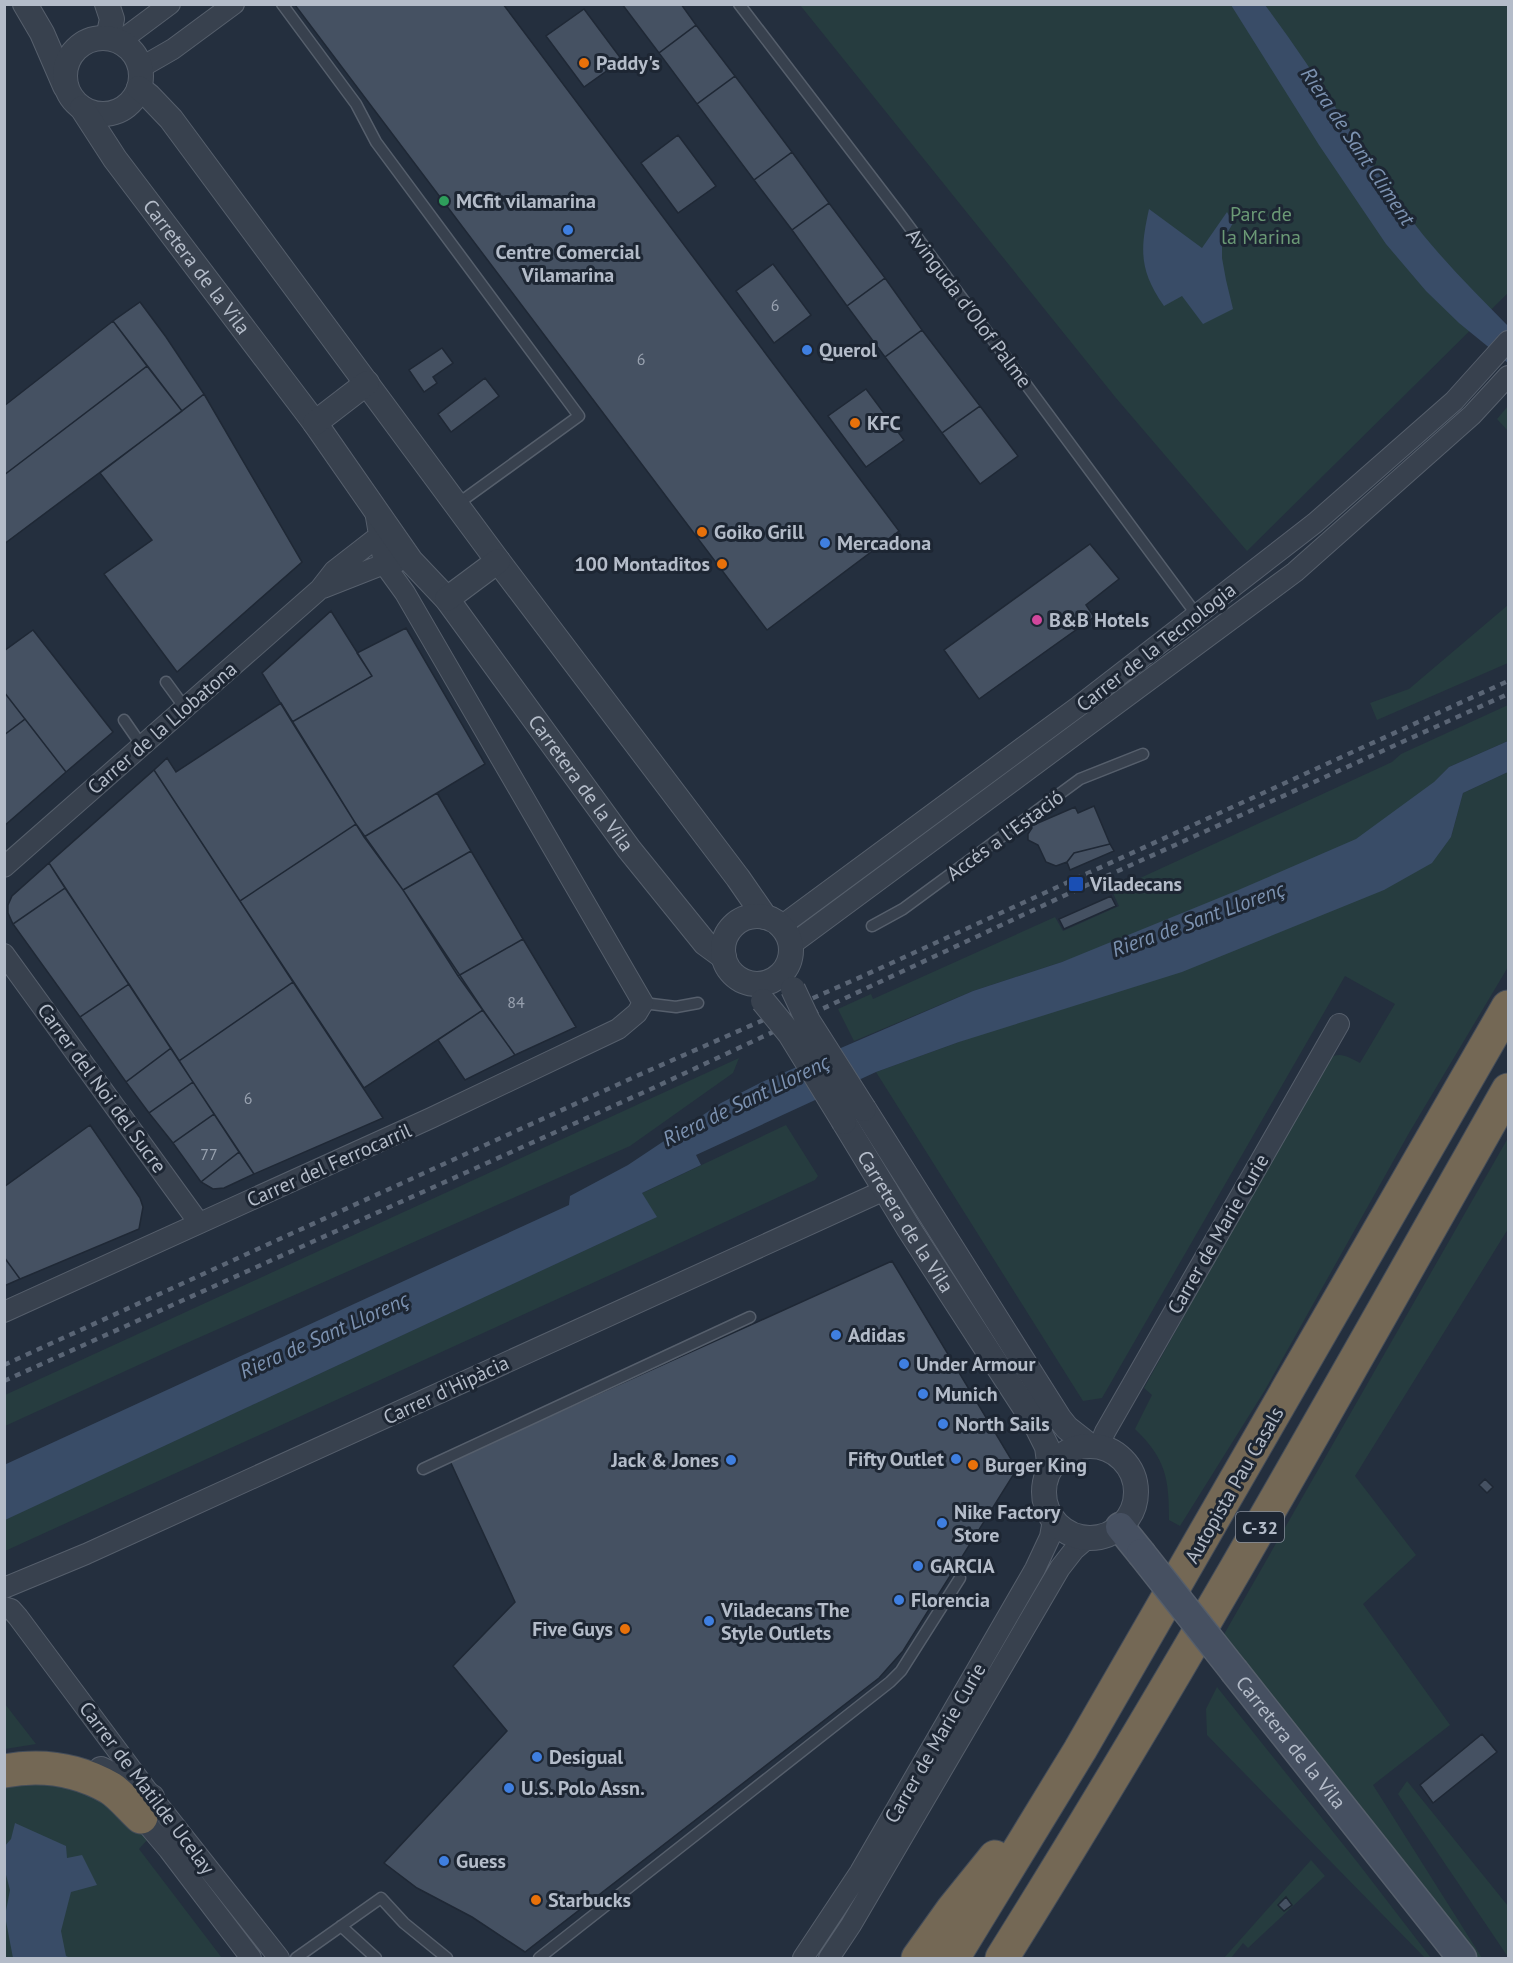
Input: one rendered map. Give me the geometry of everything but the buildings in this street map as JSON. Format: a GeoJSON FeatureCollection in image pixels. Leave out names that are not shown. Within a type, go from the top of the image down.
{"type":"FeatureCollection","features":[{"type":"Feature","properties":{"kind":"highway","name":"Autopista Pau Casals"},"geometry":{"type":"LineString","coordinates":[[953,1959],[1080,1750],[1509,1007]]}},
{"type":"Feature","properties":{"kind":"highway","name":"C-32"},"geometry":{"type":"LineString","coordinates":[[1002,1959],[1225,1590],[1509,1090]]}},
{"type":"Feature","properties":{"kind":"highway"},"geometry":{"type":"LineString","coordinates":[[918,1959],[953,1909],[1080,1750]]}},
{"type":"Feature","properties":{"kind":"highway"},"geometry":{"type":"LineString","coordinates":[[4,1771],[31,1767],[56,1768],[77,1774],[147,1807]]}},
{"type":"Feature","properties":{"kind":"main road","name":"Carretera de la Vila"},"geometry":{"type":"LineString","coordinates":[[1120,1527],[1462,1959]]}},
{"type":"Feature","properties":{"kind":"street"},"geometry":{"type":"LineString","coordinates":[[25,4],[42,33],[70,96],[82,108],[98,114],[116,112],[130,103],[140,78],[172,49],[234,4]]}},
{"type":"Feature","properties":{"kind":"street"},"geometry":{"type":"LineString","coordinates":[[107,4],[112,19],[114,40]]}},
{"type":"Feature","properties":{"kind":"street"},"geometry":{"type":"LineString","coordinates":[[114,40],[170,4]]}},
{"type":"Feature","properties":{"kind":"street"},"geometry":{"type":"LineString","coordinates":[[66,88],[64,77],[70,56],[78,47],[87,42],[97,38],[114,40],[133,52],[140,78],[149,96],[171,119],[498,561],[779,929],[790,961],[789,980],[778,977],[765,984],[745,982],[731,972],[724,957],[724,944],[734,926],[752,917],[779,929]]}},
{"type":"Feature","properties":{"kind":"street","name":"Carretera de la Vila"},"geometry":{"type":"LineString","coordinates":[[82,108],[116,159],[315,423],[411,561],[447,599],[629,849],[705,943],[724,957]]}},
{"type":"Feature","properties":{"kind":"street","name":"Carrer de la Tecnologia"},"geometry":{"type":"LineString","coordinates":[[779,929],[1079,706],[1315,523],[1398,453],[1454,401],[1509,341]]}},
{"type":"Feature","properties":{"kind":"street","name":"Carrer de la Tecnologia"},"geometry":{"type":"LineString","coordinates":[[779,929],[1295,572],[1472,414],[1509,376]]}},
{"type":"Feature","properties":{"kind":"street"},"geometry":{"type":"LineString","coordinates":[[315,423],[367,383]]}},
{"type":"Feature","properties":{"kind":"street"},"geometry":{"type":"LineString","coordinates":[[374,508],[384,564],[405,593],[643,1003]]}},
{"type":"Feature","properties":{"kind":"street","name":"Carrer de la Llobatona"},"geometry":{"type":"LineString","coordinates":[[4,867],[320,589],[334,571],[379,536]]}},
{"type":"Feature","properties":{"kind":"street","name":"Carrer de la Llobatona"},"geometry":{"type":"LineString","coordinates":[[320,589],[384,564],[411,561]]}},
{"type":"Feature","properties":{"kind":"street"},"geometry":{"type":"LineString","coordinates":[[447,599],[498,561]]}},
{"type":"Feature","properties":{"kind":"street","name":"Carrer del Noi del Sucre"},"geometry":{"type":"LineString","coordinates":[[4,954],[199,1223]]}},
{"type":"Feature","properties":{"kind":"street","name":"Carretera de la Vila"},"geometry":{"type":"LineString","coordinates":[[789,980],[887,1189],[922,1249],[1036,1425],[1047,1447],[1050,1469]]}},
{"type":"Feature","properties":{"kind":"street","name":"Carretera de la Vila"},"geometry":{"type":"LineString","coordinates":[[745,982],[763,1001],[854,1115],[1067,1428],[1095,1446]]}},
{"type":"Feature","properties":{"kind":"street","name":"Carrer del Ferrocarril"},"geometry":{"type":"LineString","coordinates":[[4,1312],[431,1118],[618,1029],[629,1022],[643,1003]]}},
{"type":"Feature","properties":{"kind":"street","name":"Carrer de Marie Curie"},"geometry":{"type":"LineString","coordinates":[[1095,1446],[1339,1024]]}},
{"type":"Feature","properties":{"kind":"street","name":"Carrer d'Hipàcia"},"geometry":{"type":"LineString","coordinates":[[4,1588],[58,1567],[887,1189]]}},
{"type":"Feature","properties":{"kind":"street"},"geometry":{"type":"LineString","coordinates":[[1095,1446],[1120,1456],[1128,1465],[1133,1475],[1136,1497],[1134,1509],[1120,1527],[1110,1533],[1088,1538],[1074,1535],[1063,1529],[1053,1520],[1044,1500],[1046,1479],[1050,1469],[1063,1454],[1080,1447],[1095,1446]]}},
{"type":"Feature","properties":{"kind":"street","name":"Carrer de Marie Curie"},"geometry":{"type":"LineString","coordinates":[[803,1959],[860,1872],[1035,1569],[1050,1536],[1053,1520]]}},
{"type":"Feature","properties":{"kind":"street","name":"Carrer de Marie Curie"},"geometry":{"type":"LineString","coordinates":[[829,1959],[1060,1568],[1088,1538]]}},
{"type":"Feature","properties":{"kind":"street","name":"Carrer de Matilde Ucelay"},"geometry":{"type":"LineString","coordinates":[[58,1567],[31,1583],[20,1593],[17,1604],[11,1612],[251,1959]]}},
{"type":"Feature","properties":{"kind":"street"},"geometry":{"type":"LineString","coordinates":[[4,1756],[32,1752],[88,1763],[128,1782],[147,1807]]}},
{"type":"Feature","properties":{"kind":"street","name":"Carrer de Matilde Ucelay"},"geometry":{"type":"LineString","coordinates":[[147,1807],[279,1959]]}},
{"type":"Feature","properties":{"kind":"lane"},"geometry":{"type":"LineString","coordinates":[[282,4],[356,104],[376,142],[579,416],[456,505]]}},
{"type":"Feature","properties":{"kind":"lane","name":"Avinguda d'Olof Palme"},"geometry":{"type":"LineString","coordinates":[[740,4],[902,217],[1196,614]]}},
{"type":"Feature","properties":{"kind":"lane"},"geometry":{"type":"LineString","coordinates":[[166,682],[185,708]]}},
{"type":"Feature","properties":{"kind":"lane"},"geometry":{"type":"LineString","coordinates":[[124,720],[142,746]]}},
{"type":"Feature","properties":{"kind":"lane","name":"Accés a l'Estació"},"geometry":{"type":"LineString","coordinates":[[872,926],[903,909],[1080,779],[1143,754]]}},
{"type":"Feature","properties":{"kind":"lane"},"geometry":{"type":"LineString","coordinates":[[643,1003],[676,1006],[698,1004]]}},
{"type":"Feature","properties":{"kind":"lane"},"geometry":{"type":"LineString","coordinates":[[423,1469],[750,1317]]}},
{"type":"Feature","properties":{"kind":"lane"},"geometry":{"type":"LineString","coordinates":[[539,1959],[901,1671],[960,1578]]}},
{"type":"Feature","properties":{"kind":"lane"},"geometry":{"type":"LineString","coordinates":[[296,1959],[381,1898],[404,1923],[447,1959]]}},
{"type":"Feature","properties":{"kind":"lane"},"geometry":{"type":"LineString","coordinates":[[341,1926],[376,1959]]}},
{"type":"Feature","properties":{"kind":"green space","name":"Parc de la Marina"},"geometry":{"type":"Polygon","coordinates":[[[800,5],[1508,5],[1508,293],[1247,551],[1116,398],[800,5]]]}},
{"type":"Feature","properties":{"kind":"green space"},"geometry":{"type":"Polygon","coordinates":[[[1508,406],[1508,431],[1497,419],[1508,406]]]}},
{"type":"Feature","properties":{"kind":"green space"},"geometry":{"type":"Polygon","coordinates":[[[1508,605],[1508,663],[1377,720],[1370,703],[1409,689],[1508,605]]]}},
{"type":"Feature","properties":{"kind":"green space"},"geometry":{"type":"Polygon","coordinates":[[[1508,705],[1508,741],[1449,767],[1378,841],[1206,915],[973,991],[854,1041],[838,1009],[871,994],[873,999],[1055,917],[1063,931],[1119,906],[1112,891],[1392,762],[1401,754],[1508,705]]]}},
{"type":"Feature","properties":{"kind":"green space"},"geometry":{"type":"Polygon","coordinates":[[[1508,772],[1508,967],[1409,1133],[1265,1390],[1180,1526],[1169,1520],[1164,1470],[1153,1450],[1135,1429],[1152,1395],[1144,1388],[1326,1061],[1339,1055],[1347,1056],[1360,1063],[1395,1004],[1345,976],[1102,1398],[1083,1401],[876,1072],[959,1042],[1451,837],[1463,793],[1508,772]]]}},
{"type":"Feature","properties":{"kind":"green space"},"geometry":{"type":"Polygon","coordinates":[[[739,1058],[733,1073],[630,1146],[5,1426],[5,1395],[739,1058]]]}},
{"type":"Feature","properties":{"kind":"green space"},"geometry":{"type":"Polygon","coordinates":[[[786,1125],[818,1176],[815,1180],[5,1551],[4,1520],[648,1221],[634,1197],[786,1125]]]}},
{"type":"Feature","properties":{"kind":"green space"},"geometry":{"type":"Polygon","coordinates":[[[1508,1138],[1508,1229],[1355,1476],[1416,1555],[1363,1604],[1450,1725],[1373,1785],[1482,1958],[1478,1958],[1223,1636],[1508,1138]]]}},
{"type":"Feature","properties":{"kind":"green space"},"geometry":{"type":"Polygon","coordinates":[[[1217,1687],[1431,1958],[1425,1958],[1207,1735],[1206,1709],[1217,1687]]]}},
{"type":"Feature","properties":{"kind":"green space"},"geometry":{"type":"Polygon","coordinates":[[[5,1704],[36,1744],[5,1749],[5,1704]]]}},
{"type":"Feature","properties":{"kind":"green space"},"geometry":{"type":"Polygon","coordinates":[[[61,1779],[124,1811],[148,1839],[139,1849],[222,1958],[5,1958],[5,1781],[61,1779]]]}},
{"type":"Feature","properties":{"kind":"green space"},"geometry":{"type":"Polygon","coordinates":[[[1407,1781],[1508,1906],[1508,1957],[1398,1794],[1407,1781]]]}},
{"type":"Feature","properties":{"kind":"green space"},"geometry":{"type":"Polygon","coordinates":[[[1311,1860],[1325,1876],[1248,1948],[1243,1943],[1231,1958],[1224,1958],[1311,1860]]]}},
{"type":"Feature","properties":{"kind":"water","name":"Riera de Sant Climent"},"geometry":{"type":"Polygon","coordinates":[[[1231,5],[1265,5],[1302,56],[1407,214],[1443,258],[1508,326],[1508,363],[1459,323],[1426,291],[1386,244],[1319,145],[1231,5]]]}},
{"type":"Feature","properties":{"kind":"water"},"geometry":{"type":"Polygon","coordinates":[[[1149,209],[1202,248],[1227,212],[1233,223],[1222,242],[1222,258],[1233,309],[1203,324],[1182,296],[1164,306],[1150,281],[1144,259],[1144,236],[1149,209]]]}},
{"type":"Feature","properties":{"kind":"water","name":"Riera de Sant Llorenç"},"geometry":{"type":"Polygon","coordinates":[[[1508,741],[1508,772],[1463,793],[1451,837],[1432,863],[1384,890],[1182,972],[959,1042],[876,1072],[696,1155],[701,1165],[642,1193],[657,1217],[5,1520],[4,1465],[569,1205],[570,1196],[628,1165],[721,1103],[762,1082],[973,991],[1062,962],[1356,839],[1434,782],[1449,767],[1508,741]]]}},
{"type":"Feature","properties":{"kind":"water"},"geometry":{"type":"Polygon","coordinates":[[[15,1823],[66,1846],[67,1858],[82,1855],[97,1885],[71,1892],[61,1931],[66,1956],[70,1958],[13,1958],[5,1916],[10,1890],[5,1871],[4,1847],[11,1839],[15,1823]]]}},
{"type":"Feature","properties":{"kind":"railway"},"geometry":{"type":"LineString","coordinates":[[4,1365],[1508,681]]}},
{"type":"Feature","properties":{"kind":"railway"},"geometry":{"type":"LineString","coordinates":[[4,1381],[651,1089],[1087,885],[1508,694]]}},
{"type":"Feature","properties":{"kind":"place","name":"Paddy's"},"geometry":{"type":"Point","coordinates":[584,63]}},
{"type":"Feature","properties":{"kind":"place","name":"MCfit vilamarina"},"geometry":{"type":"Point","coordinates":[444,201]}},
{"type":"Feature","properties":{"kind":"place","name":"Centre Comercial Vilamarina"},"geometry":{"type":"Point","coordinates":[568,230]}},
{"type":"Feature","properties":{"kind":"place","name":"Querol"},"geometry":{"type":"Point","coordinates":[807,350]}},
{"type":"Feature","properties":{"kind":"place","name":"KFC"},"geometry":{"type":"Point","coordinates":[855,423]}},
{"type":"Feature","properties":{"kind":"place","name":"Goiko Grill"},"geometry":{"type":"Point","coordinates":[702,532]}},
{"type":"Feature","properties":{"kind":"place","name":"Mercadona"},"geometry":{"type":"Point","coordinates":[825,543]}},
{"type":"Feature","properties":{"kind":"place","name":"100 Montaditos"},"geometry":{"type":"Point","coordinates":[722,564]}},
{"type":"Feature","properties":{"kind":"place","name":"B&B Hotels"},"geometry":{"type":"Point","coordinates":[1037,620]}},
{"type":"Feature","properties":{"kind":"place","name":"Viladecans"},"geometry":{"type":"Point","coordinates":[1076,884]}},
{"type":"Feature","properties":{"kind":"place","name":"Adidas"},"geometry":{"type":"Point","coordinates":[836,1335]}},
{"type":"Feature","properties":{"kind":"place","name":"Under Armour"},"geometry":{"type":"Point","coordinates":[904,1364]}},
{"type":"Feature","properties":{"kind":"place","name":"Munich"},"geometry":{"type":"Point","coordinates":[923,1394]}},
{"type":"Feature","properties":{"kind":"place","name":"North Sails"},"geometry":{"type":"Point","coordinates":[943,1424]}},
{"type":"Feature","properties":{"kind":"place","name":"Fifty Outlet"},"geometry":{"type":"Point","coordinates":[956,1459]}},
{"type":"Feature","properties":{"kind":"place","name":"Jack & Jones"},"geometry":{"type":"Point","coordinates":[731,1460]}},
{"type":"Feature","properties":{"kind":"place","name":"Burger King"},"geometry":{"type":"Point","coordinates":[973,1465]}},
{"type":"Feature","properties":{"kind":"place","name":"Nike Factory Store"},"geometry":{"type":"Point","coordinates":[942,1523]}},
{"type":"Feature","properties":{"kind":"place","name":"GARCIA"},"geometry":{"type":"Point","coordinates":[918,1566]}},
{"type":"Feature","properties":{"kind":"place","name":"Florencia"},"geometry":{"type":"Point","coordinates":[899,1600]}},
{"type":"Feature","properties":{"kind":"place","name":"Viladecans The Style Outlets"},"geometry":{"type":"Point","coordinates":[709,1621]}},
{"type":"Feature","properties":{"kind":"place","name":"Five Guys"},"geometry":{"type":"Point","coordinates":[625,1629]}},
{"type":"Feature","properties":{"kind":"place","name":"Desigual"},"geometry":{"type":"Point","coordinates":[537,1757]}},
{"type":"Feature","properties":{"kind":"place","name":"U.S. Polo Assn."},"geometry":{"type":"Point","coordinates":[509,1788]}},
{"type":"Feature","properties":{"kind":"place","name":"Guess"},"geometry":{"type":"Point","coordinates":[444,1861]}},
{"type":"Feature","properties":{"kind":"place","name":"Starbucks"},"geometry":{"type":"Point","coordinates":[536,1900]}}]}
